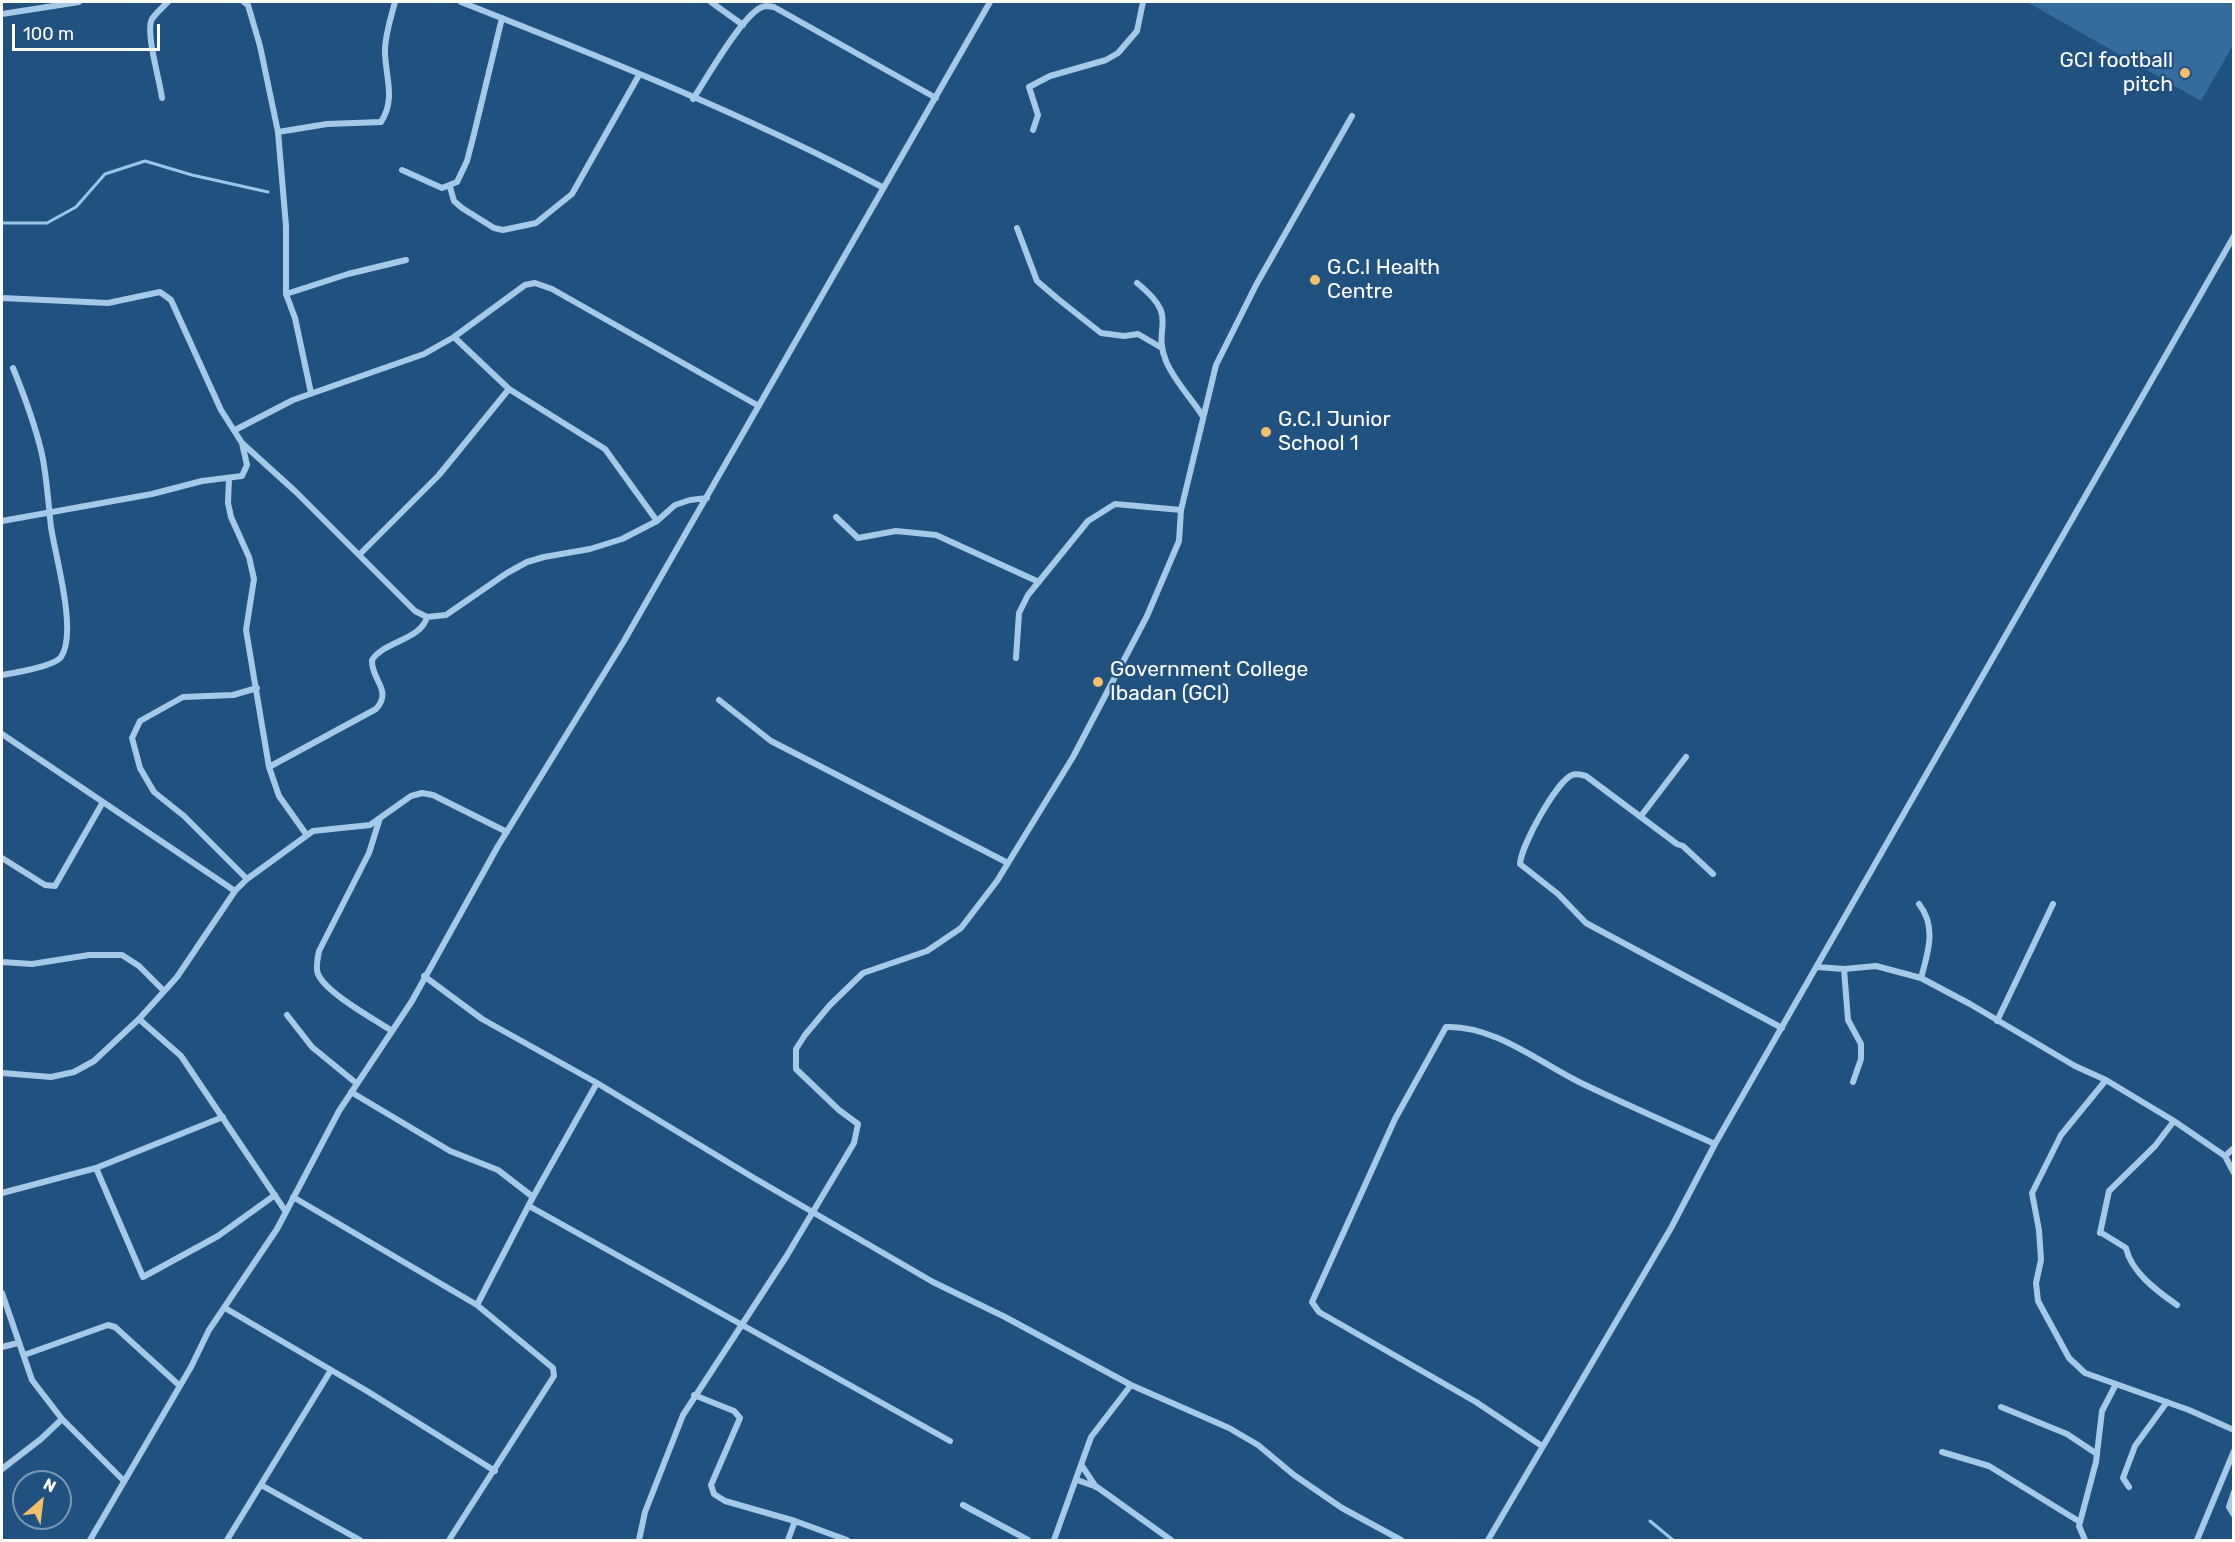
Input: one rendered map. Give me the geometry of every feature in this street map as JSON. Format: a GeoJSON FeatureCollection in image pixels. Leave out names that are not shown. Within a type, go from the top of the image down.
{"type":"FeatureCollection","features":[{"type":"Feature","properties":{"kind":"street"},"geometry":{"type":"LineString","coordinates":[[2,14],[79,2]]}},
{"type":"Feature","properties":{"kind":"street"},"geometry":{"type":"LineString","coordinates":[[162,98],[159,71],[150,42],[150,27],[152,20],[168,2]]}},
{"type":"Feature","properties":{"kind":"street"},"geometry":{"type":"LineString","coordinates":[[244,2],[248,5],[260,46],[278,132],[286,226],[286,294],[295,318],[311,393]]}},
{"type":"Feature","properties":{"kind":"street"},"geometry":{"type":"LineString","coordinates":[[278,132],[327,124],[381,122],[388,108],[390,91],[384,51],[395,2]]}},
{"type":"Feature","properties":{"kind":"street"},"geometry":{"type":"LineString","coordinates":[[461,2],[571,44],[836,162],[882,187]]}},
{"type":"Feature","properties":{"kind":"street"},"geometry":{"type":"LineString","coordinates":[[711,2],[743,25]]}},
{"type":"Feature","properties":{"kind":"street"},"geometry":{"type":"LineString","coordinates":[[90,1540],[180,1386],[209,1330],[286,1212],[356,1083],[392,1031],[507,832],[591,697],[990,2]]}},
{"type":"Feature","properties":{"kind":"street"},"geometry":{"type":"LineString","coordinates":[[1033,130],[1038,115],[1029,87],[1050,76],[1106,60],[1118,52],[1137,31],[1143,2]]}},
{"type":"Feature","properties":{"kind":"street"},"geometry":{"type":"LineString","coordinates":[[693,99],[743,25],[758,8],[775,4],[936,98]]}},
{"type":"Feature","properties":{"kind":"street"},"geometry":{"type":"LineString","coordinates":[[402,170],[442,188],[450,187],[457,182],[467,161],[502,18]]}},
{"type":"Feature","properties":{"kind":"street"},"geometry":{"type":"LineString","coordinates":[[450,187],[454,201],[494,228],[503,230],[536,223],[572,194],[639,75]]}},
{"type":"Feature","properties":{"kind":"street"},"geometry":{"type":"LineString","coordinates":[[639,1540],[645,1512],[683,1415],[786,1257],[854,1143],[858,1124],[838,1110],[796,1069],[796,1049],[830,1005],[863,973],[927,951],[961,928],[1008,862],[1073,757],[1147,616],[1179,541],[1181,510],[1202,415],[1216,365],[1256,285],[1352,116]]}},
{"type":"Feature","properties":{"kind":"street"},"geometry":{"type":"LineString","coordinates":[[1017,228],[1037,280],[1058,299],[1101,333],[1124,336],[1138,334],[1162,348]]}},
{"type":"Feature","properties":{"kind":"street"},"geometry":{"type":"LineString","coordinates":[[1488,1540],[1671,1228],[1715,1144],[2234,236]]}},
{"type":"Feature","properties":{"kind":"street"},"geometry":{"type":"LineString","coordinates":[[286,294],[348,274],[406,260]]}},
{"type":"Feature","properties":{"kind":"street"},"geometry":{"type":"LineString","coordinates":[[1137,283],[1150,293],[1162,310],[1164,325],[1162,348],[1166,362],[1202,415]]}},
{"type":"Feature","properties":{"kind":"street"},"geometry":{"type":"LineString","coordinates":[[234,430],[293,400],[408,362],[454,337],[525,285],[535,284],[578,303],[700,375],[757,405]]}},
{"type":"Feature","properties":{"kind":"street"},"geometry":{"type":"LineString","coordinates":[[2,298],[108,303],[160,292],[171,300],[221,410],[242,443],[415,610],[427,617],[446,615],[528,562],[622,539],[657,521],[675,505],[707,498]]}},
{"type":"Feature","properties":{"kind":"street"},"geometry":{"type":"LineString","coordinates":[[454,337],[508,389],[605,449],[657,521]]}},
{"type":"Feature","properties":{"kind":"street"},"geometry":{"type":"LineString","coordinates":[[2,675],[52,665],[64,651],[62,577],[42,453],[30,409],[13,368]]}},
{"type":"Feature","properties":{"kind":"street"},"geometry":{"type":"LineString","coordinates":[[359,555],[439,475],[508,389]]}},
{"type":"Feature","properties":{"kind":"street"},"geometry":{"type":"LineString","coordinates":[[2,521],[152,494],[202,481],[242,476],[247,465],[242,443]]}},
{"type":"Feature","properties":{"kind":"street"},"geometry":{"type":"LineString","coordinates":[[229,479],[227,497],[231,517],[249,557],[254,579],[246,630],[269,767],[279,796],[306,834]]}},
{"type":"Feature","properties":{"kind":"street"},"geometry":{"type":"LineString","coordinates":[[1016,658],[1019,613],[1028,595],[1088,521],[1115,504],[1181,510]]}},
{"type":"Feature","properties":{"kind":"street"},"geometry":{"type":"LineString","coordinates":[[836,518],[858,538],[896,531],[936,535],[1039,582]]}},
{"type":"Feature","properties":{"kind":"street"},"geometry":{"type":"LineString","coordinates":[[269,767],[376,709],[384,692],[372,660],[378,653],[422,628],[427,617]]}},
{"type":"Feature","properties":{"kind":"street"},"geometry":{"type":"LineString","coordinates":[[248,879],[184,816],[154,792],[140,768],[132,738],[140,721],[183,697],[233,695],[257,688]]}},
{"type":"Feature","properties":{"kind":"street"},"geometry":{"type":"LineString","coordinates":[[719,700],[771,741],[1008,862]]}},
{"type":"Feature","properties":{"kind":"street"},"geometry":{"type":"LineString","coordinates":[[2,734],[235,891]]}},
{"type":"Feature","properties":{"kind":"street"},"geometry":{"type":"LineString","coordinates":[[1641,816],[1686,757]]}},
{"type":"Feature","properties":{"kind":"street"},"geometry":{"type":"LineString","coordinates":[[1713,874],[1683,846],[1677,844],[1586,776],[1572,775],[1545,807],[1526,841],[1520,864],[1558,894],[1586,923],[1782,1028]]}},
{"type":"Feature","properties":{"kind":"street"},"geometry":{"type":"LineString","coordinates":[[2,1073],[51,1077],[74,1072],[94,1061],[139,1019],[177,977],[235,891],[306,834],[329,828],[370,825],[411,796],[422,793],[433,795],[507,832]]}},
{"type":"Feature","properties":{"kind":"street"},"geometry":{"type":"LineString","coordinates":[[2,858],[45,885],[55,886],[103,802]]}},
{"type":"Feature","properties":{"kind":"street"},"geometry":{"type":"LineString","coordinates":[[380,818],[369,853],[323,944],[317,965],[318,975],[345,1001],[392,1031]]}},
{"type":"Feature","properties":{"kind":"street"},"geometry":{"type":"LineString","coordinates":[[1919,904],[1929,922],[1930,947],[1921,978]]}},
{"type":"Feature","properties":{"kind":"street"},"geometry":{"type":"LineString","coordinates":[[1997,1021],[2053,904]]}},
{"type":"Feature","properties":{"kind":"street"},"geometry":{"type":"LineString","coordinates":[[2,962],[32,964],[88,954],[122,955],[139,966],[164,991]]}},
{"type":"Feature","properties":{"kind":"street"},"geometry":{"type":"LineString","coordinates":[[1817,967],[1844,969],[1876,966],[1910,973],[1921,978],[2075,1066],[2106,1080],[2174,1122],[2225,1156],[2234,1173]]}},
{"type":"Feature","properties":{"kind":"street"},"geometry":{"type":"LineString","coordinates":[[1844,969],[1848,1020],[1861,1044],[1861,1059],[1853,1082]]}},
{"type":"Feature","properties":{"kind":"street"},"geometry":{"type":"LineString","coordinates":[[424,976],[482,1019],[597,1083],[811,1212],[933,1282],[1005,1317],[1131,1385],[1229,1428],[1258,1445],[1294,1475],[1342,1508],[1401,1540]]}},
{"type":"Feature","properties":{"kind":"street"},"geometry":{"type":"LineString","coordinates":[[287,1015],[312,1047],[356,1083]]}},
{"type":"Feature","properties":{"kind":"street"},"geometry":{"type":"LineString","coordinates":[[139,1019],[181,1056],[286,1212]]}},
{"type":"Feature","properties":{"kind":"street"},"geometry":{"type":"LineString","coordinates":[[1542,1446],[1476,1402],[1319,1312],[1312,1302],[1395,1119],[1432,1049],[1446,1028],[1458,1027],[1496,1038],[1579,1082],[1715,1144]]}},
{"type":"Feature","properties":{"kind":"street"},"geometry":{"type":"LineString","coordinates":[[2106,1080],[2061,1135],[2032,1193],[2039,1230],[2041,1260],[2036,1283],[2038,1300],[2068,1358],[2085,1373],[2167,1402],[2234,1430]]}},
{"type":"Feature","properties":{"kind":"street"},"geometry":{"type":"LineString","coordinates":[[477,1305],[533,1197],[597,1083]]}},
{"type":"Feature","properties":{"kind":"street"},"geometry":{"type":"LineString","coordinates":[[351,1092],[450,1151],[498,1170],[533,1197]]}},
{"type":"Feature","properties":{"kind":"street"},"geometry":{"type":"LineString","coordinates":[[2,1193],[96,1168],[223,1117]]}},
{"type":"Feature","properties":{"kind":"street"},"geometry":{"type":"LineString","coordinates":[[2174,1122],[2155,1146],[2109,1191],[2100,1233],[2126,1248],[2129,1261],[2155,1290],[2177,1305]]}},
{"type":"Feature","properties":{"kind":"street"},"geometry":{"type":"LineString","coordinates":[[2225,1156],[2234,1148]]}},
{"type":"Feature","properties":{"kind":"street"},"geometry":{"type":"LineString","coordinates":[[96,1168],[143,1277],[218,1236],[275,1195]]}},
{"type":"Feature","properties":{"kind":"street"},"geometry":{"type":"LineString","coordinates":[[293,1197],[477,1305],[553,1368],[554,1376],[449,1540]]}},
{"type":"Feature","properties":{"kind":"street"},"geometry":{"type":"LineString","coordinates":[[529,1206],[950,1441]]}},
{"type":"Feature","properties":{"kind":"street"},"geometry":{"type":"LineString","coordinates":[[2,1293],[32,1380],[62,1419],[124,1481]]}},
{"type":"Feature","properties":{"kind":"street"},"geometry":{"type":"LineString","coordinates":[[225,1308],[495,1471]]}},
{"type":"Feature","properties":{"kind":"street"},"geometry":{"type":"LineString","coordinates":[[24,1355],[108,1325],[115,1327],[180,1386]]}},
{"type":"Feature","properties":{"kind":"street"},"geometry":{"type":"LineString","coordinates":[[2,1347],[18,1343]]}},
{"type":"Feature","properties":{"kind":"street"},"geometry":{"type":"LineString","coordinates":[[227,1540],[331,1370]]}},
{"type":"Feature","properties":{"kind":"street"},"geometry":{"type":"LineString","coordinates":[[2085,1540],[2079,1526],[2097,1455],[2102,1410],[2116,1384]]}},
{"type":"Feature","properties":{"kind":"street"},"geometry":{"type":"LineString","coordinates":[[1054,1540],[1091,1437],[1131,1385]]}},
{"type":"Feature","properties":{"kind":"street"},"geometry":{"type":"LineString","coordinates":[[694,1395],[734,1411],[740,1418],[711,1490],[724,1501],[795,1521],[847,1540]]}},
{"type":"Feature","properties":{"kind":"street"},"geometry":{"type":"LineString","coordinates":[[2129,1487],[2123,1478],[2135,1446],[2167,1402]]}},
{"type":"Feature","properties":{"kind":"street"},"geometry":{"type":"LineString","coordinates":[[2001,1407],[2067,1434],[2097,1455]]}},
{"type":"Feature","properties":{"kind":"street"},"geometry":{"type":"LineString","coordinates":[[2,1469],[41,1439],[62,1419]]}},
{"type":"Feature","properties":{"kind":"street"},"geometry":{"type":"LineString","coordinates":[[2197,1540],[2234,1451]]}},
{"type":"Feature","properties":{"kind":"street"},"geometry":{"type":"LineString","coordinates":[[1942,1452],[1989,1466],[2080,1522]]}},
{"type":"Feature","properties":{"kind":"street"},"geometry":{"type":"LineString","coordinates":[[1082,1466],[1096,1487]]}},
{"type":"Feature","properties":{"kind":"street"},"geometry":{"type":"LineString","coordinates":[[1077,1480],[1096,1487],[1171,1540]]}},
{"type":"Feature","properties":{"kind":"street"},"geometry":{"type":"LineString","coordinates":[[261,1485],[360,1540]]}},
{"type":"Feature","properties":{"kind":"street"},"geometry":{"type":"LineString","coordinates":[[2234,1492],[2229,1507],[2234,1515]]}},
{"type":"Feature","properties":{"kind":"street"},"geometry":{"type":"LineString","coordinates":[[963,1504],[1028,1540]]}},
{"type":"Feature","properties":{"kind":"street"},"geometry":{"type":"LineString","coordinates":[[788,1540],[795,1521]]}},
{"type":"Feature","properties":{"kind":"shaded area","name":"GCI football pitch"},"geometry":{"type":"Polygon","coordinates":[[[2027,2],[2233,2],[2233,45],[2201,101],[2027,2]]]}},
{"type":"Feature","properties":{"kind":"waterway"},"geometry":{"type":"LineString","coordinates":[[2,223],[47,223],[76,207],[105,174],[145,161],[192,175],[268,192]]}},
{"type":"Feature","properties":{"kind":"waterway"},"geometry":{"type":"LineString","coordinates":[[1650,1521],[1673,1540]]}},
{"type":"Feature","properties":{"kind":"place","name":"GCI football pitch"},"geometry":{"type":"Point","coordinates":[2185,73]}},
{"type":"Feature","properties":{"kind":"place","name":"G.C.I Health Centre"},"geometry":{"type":"Point","coordinates":[1315,280]}},
{"type":"Feature","properties":{"kind":"place","name":"G.C.I Junior School 1"},"geometry":{"type":"Point","coordinates":[1266,432]}},
{"type":"Feature","properties":{"kind":"place","name":"Government College Ibadan (GCI)"},"geometry":{"type":"Point","coordinates":[1098,682]}}]}
